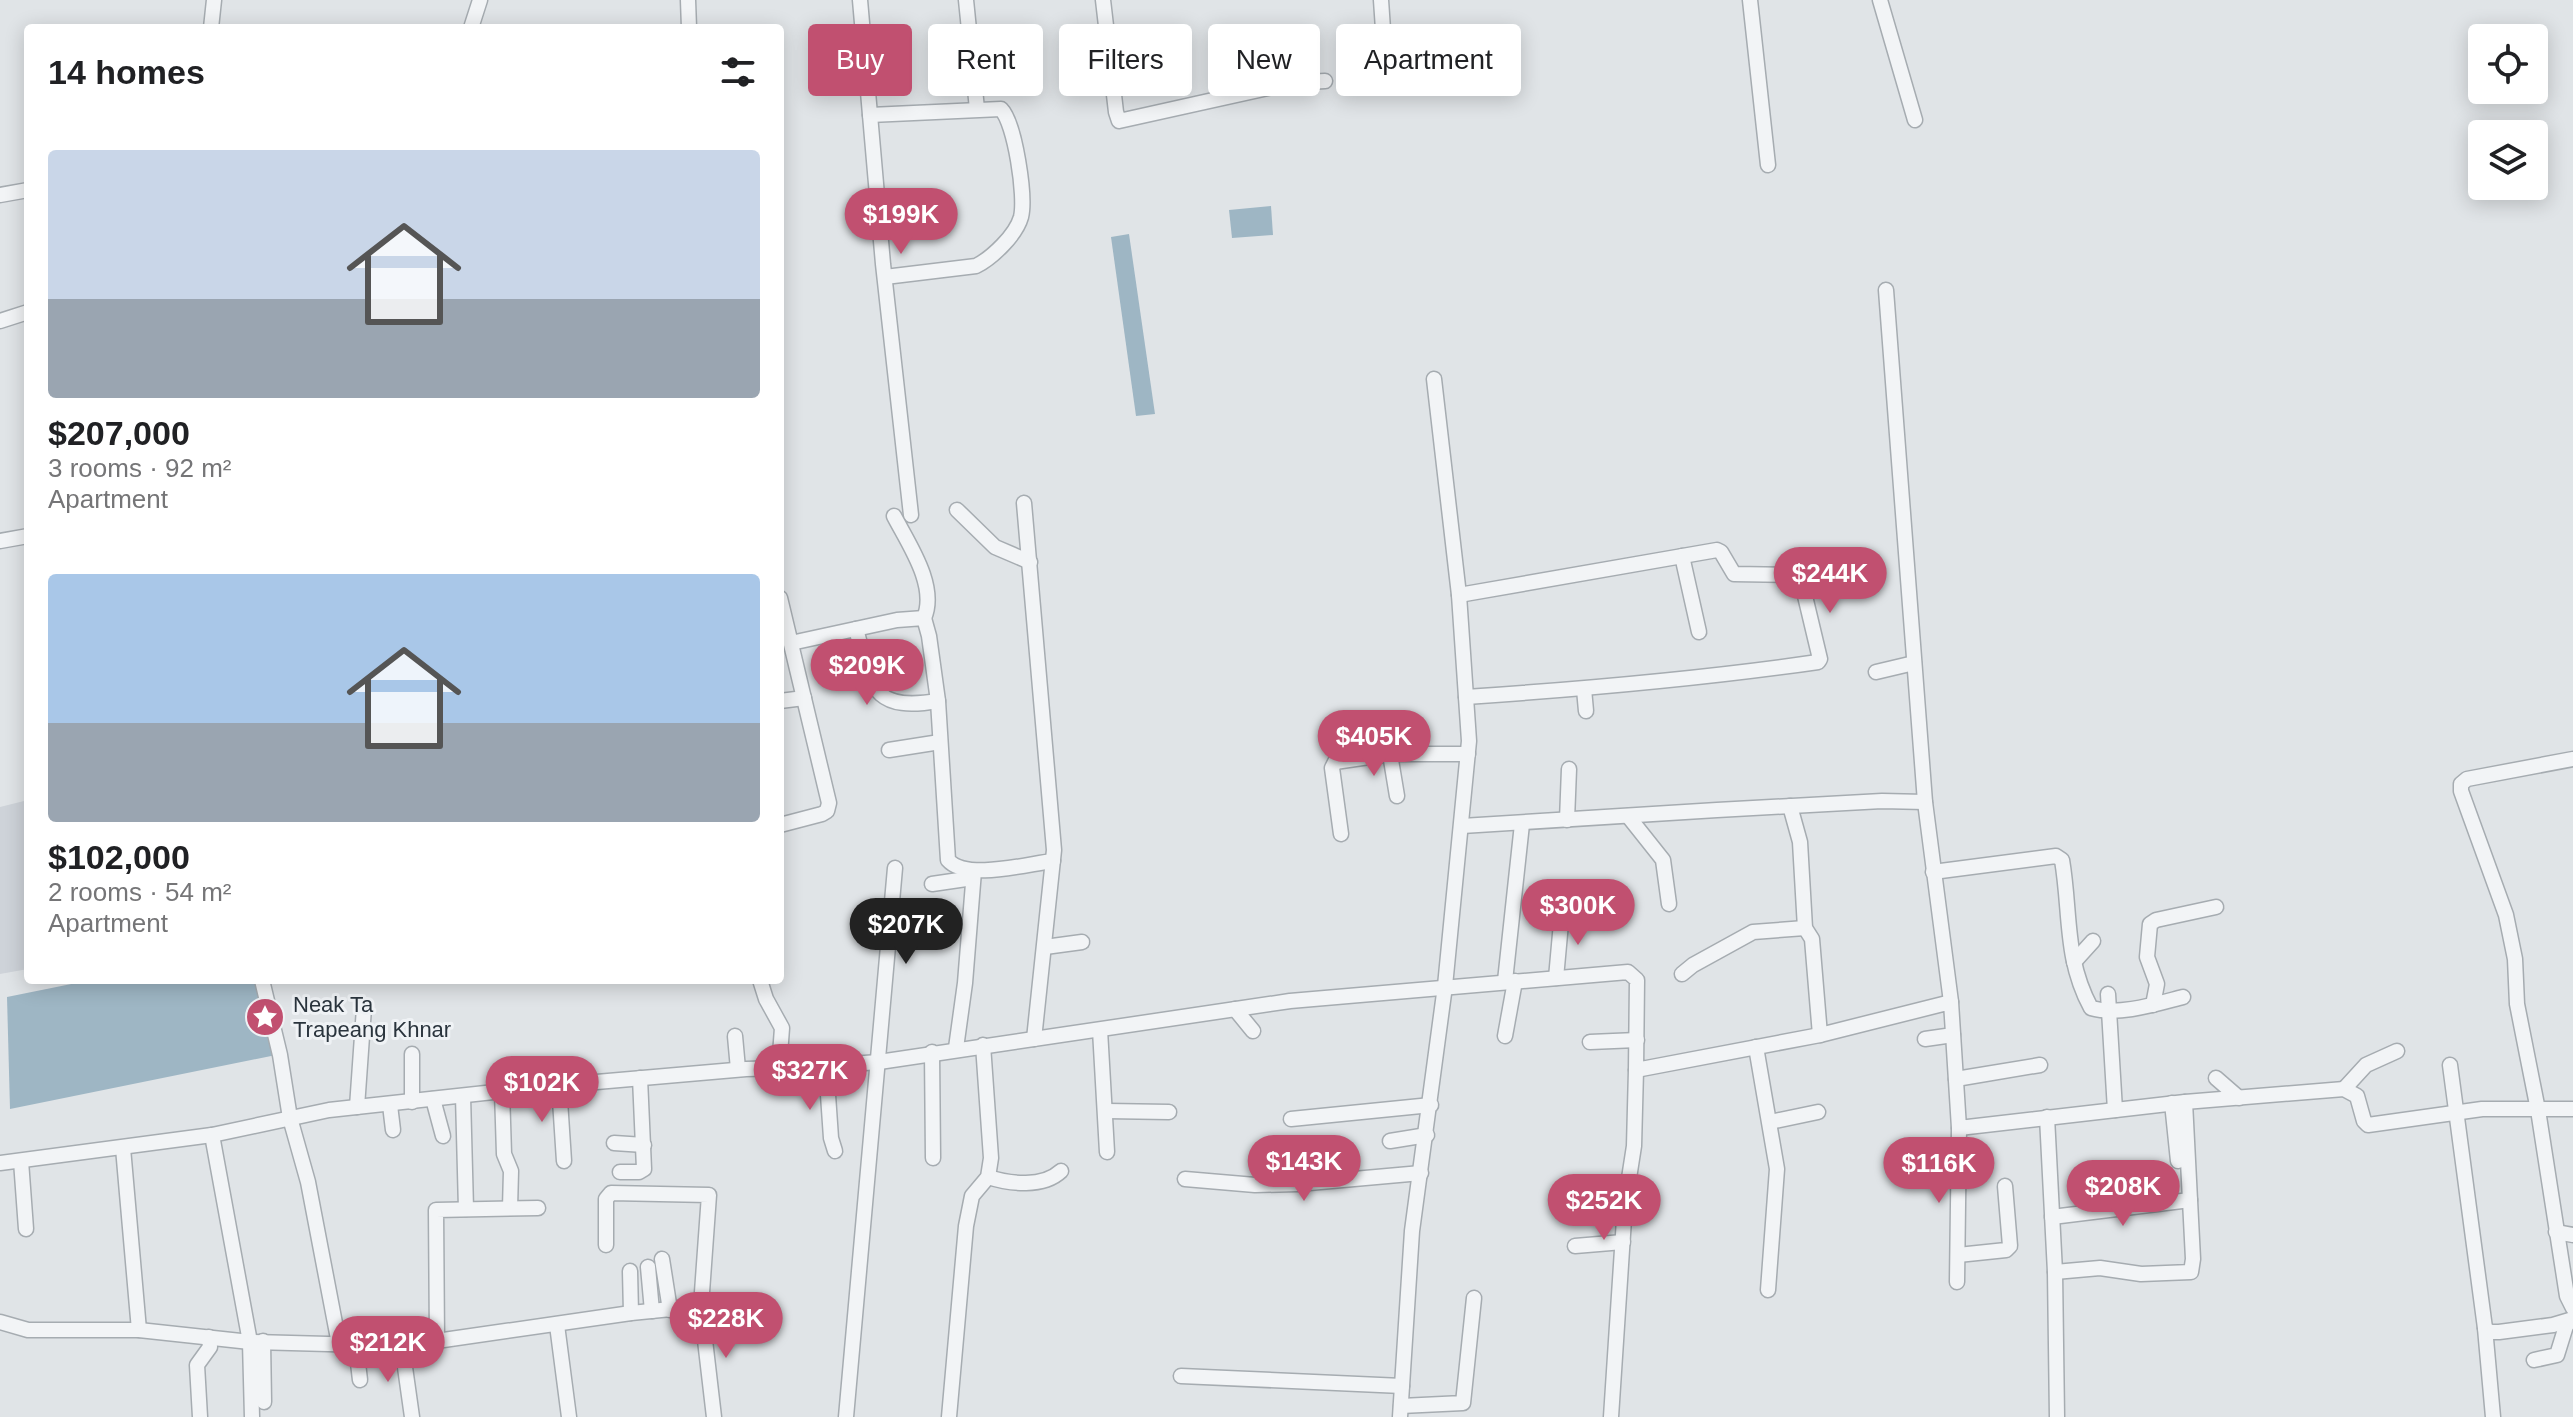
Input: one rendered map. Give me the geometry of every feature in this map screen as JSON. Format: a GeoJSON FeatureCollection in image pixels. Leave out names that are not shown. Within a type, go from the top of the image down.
{"type":"FeatureCollection","features":[{"type":"Feature","properties":{"kind":"street"},"geometry":{"type":"LineString","coordinates":[[211,24],[214,0]]}},
{"type":"Feature","properties":{"kind":"street"},"geometry":{"type":"LineString","coordinates":[[472,24],[480,0]]}},
{"type":"Feature","properties":{"kind":"street"},"geometry":{"type":"LineString","coordinates":[[688,0],[689,24]]}},
{"type":"Feature","properties":{"kind":"street"},"geometry":{"type":"LineString","coordinates":[[860,0],[885,277],[911,515]]}},
{"type":"Feature","properties":{"kind":"street"},"geometry":{"type":"LineString","coordinates":[[966,0],[977,109]]}},
{"type":"Feature","properties":{"kind":"street"},"geometry":{"type":"LineString","coordinates":[[1103,0],[1119,121],[1290,83],[1325,81]]}},
{"type":"Feature","properties":{"kind":"street"},"geometry":{"type":"LineString","coordinates":[[1381,0],[1383,24]]}},
{"type":"Feature","properties":{"kind":"street"},"geometry":{"type":"LineString","coordinates":[[1750,0],[1768,165]]}},
{"type":"Feature","properties":{"kind":"street"},"geometry":{"type":"LineString","coordinates":[[1880,0],[1915,120]]}},
{"type":"Feature","properties":{"kind":"street"},"geometry":{"type":"LineString","coordinates":[[870,115],[1001,109],[1009,122],[1019,168],[1022,207],[1017,225],[985,262],[976,266],[885,277]]}},
{"type":"Feature","properties":{"kind":"street"},"geometry":{"type":"LineString","coordinates":[[0,195],[24,191]]}},
{"type":"Feature","properties":{"kind":"street"},"geometry":{"type":"LineString","coordinates":[[1886,290],[1925,802],[1951,1002],[1959,1128],[1957,1282]]}},
{"type":"Feature","properties":{"kind":"street"},"geometry":{"type":"LineString","coordinates":[[0,321],[24,313]]}},
{"type":"Feature","properties":{"kind":"street"},"geometry":{"type":"LineString","coordinates":[[1434,379],[1459,595],[1468,754],[1445,986],[1411,1244],[1400,1411],[1463,1403],[1474,1298]]}},
{"type":"Feature","properties":{"kind":"street"},"geometry":{"type":"LineString","coordinates":[[1024,503],[1053,817],[1053,861],[1034,1039]]}},
{"type":"Feature","properties":{"kind":"street"},"geometry":{"type":"LineString","coordinates":[[957,510],[995,547],[1030,562]]}},
{"type":"Feature","properties":{"kind":"street"},"geometry":{"type":"LineString","coordinates":[[894,516],[921,571],[927,597],[924,618],[938,701],[948,860],[974,874]]}},
{"type":"Feature","properties":{"kind":"street"},"geometry":{"type":"LineString","coordinates":[[0,541],[24,537]]}},
{"type":"Feature","properties":{"kind":"street"},"geometry":{"type":"LineString","coordinates":[[1459,595],[1717,550],[1733,573],[1800,575],[1810,608],[1819,661],[1744,673],[1466,697]]}},
{"type":"Feature","properties":{"kind":"street"},"geometry":{"type":"LineString","coordinates":[[1682,556],[1699,632]]}},
{"type":"Feature","properties":{"kind":"street"},"geometry":{"type":"LineString","coordinates":[[784,614],[829,808],[822,814],[784,824]]}},
{"type":"Feature","properties":{"kind":"street"},"geometry":{"type":"LineString","coordinates":[[791,643],[924,618]]}},
{"type":"Feature","properties":{"kind":"street"},"geometry":{"type":"LineString","coordinates":[[856,629],[871,680],[889,702],[901,705],[938,701]]}},
{"type":"Feature","properties":{"kind":"street"},"geometry":{"type":"LineString","coordinates":[[1876,672],[1914,663]]}},
{"type":"Feature","properties":{"kind":"street"},"geometry":{"type":"LineString","coordinates":[[1584,689],[1586,711]]}},
{"type":"Feature","properties":{"kind":"street"},"geometry":{"type":"LineString","coordinates":[[784,700],[804,698]]}},
{"type":"Feature","properties":{"kind":"street"},"geometry":{"type":"LineString","coordinates":[[889,750],[940,742]]}},
{"type":"Feature","properties":{"kind":"street"},"geometry":{"type":"LineString","coordinates":[[1341,834],[1332,768],[1335,762],[1390,754],[1468,754]]}},
{"type":"Feature","properties":{"kind":"street"},"geometry":{"type":"LineString","coordinates":[[1390,754],[1397,796]]}},
{"type":"Feature","properties":{"kind":"street"},"geometry":{"type":"LineString","coordinates":[[2534,1360],[2557,1355],[2572,1316],[2517,1004],[2515,959],[2506,915],[2461,784],[2467,779],[2573,759]]}},
{"type":"Feature","properties":{"kind":"street"},"geometry":{"type":"LineString","coordinates":[[1567,820],[1569,769]]}},
{"type":"Feature","properties":{"kind":"street"},"geometry":{"type":"LineString","coordinates":[[1462,826],[1882,801],[1925,802]]}},
{"type":"Feature","properties":{"kind":"street"},"geometry":{"type":"LineString","coordinates":[[1790,806],[1800,842],[1805,928],[1812,939],[1820,1035]]}},
{"type":"Feature","properties":{"kind":"street"},"geometry":{"type":"LineString","coordinates":[[1628,816],[1663,860],[1669,904]]}},
{"type":"Feature","properties":{"kind":"street"},"geometry":{"type":"LineString","coordinates":[[1505,1036],[1522,824]]}},
{"type":"Feature","properties":{"kind":"street"},"geometry":{"type":"LineString","coordinates":[[1933,872],[2056,856],[2062,860],[2068,940],[2082,991],[2091,1008],[2109,1010],[2153,1005],[2183,997]]}},
{"type":"Feature","properties":{"kind":"street"},"geometry":{"type":"LineString","coordinates":[[932,884],[1053,861]]}},
{"type":"Feature","properties":{"kind":"street"},"geometry":{"type":"LineString","coordinates":[[846,1417],[895,868]]}},
{"type":"Feature","properties":{"kind":"street"},"geometry":{"type":"LineString","coordinates":[[956,1048],[974,874]]}},
{"type":"Feature","properties":{"kind":"street"},"geometry":{"type":"LineString","coordinates":[[2153,1005],[2157,984],[2147,957],[2150,924],[2216,907]]}},
{"type":"Feature","properties":{"kind":"street"},"geometry":{"type":"LineString","coordinates":[[1556,978],[1562,912]]}},
{"type":"Feature","properties":{"kind":"street"},"geometry":{"type":"LineString","coordinates":[[1682,974],[1753,932],[1805,928]]}},
{"type":"Feature","properties":{"kind":"street"},"geometry":{"type":"LineString","coordinates":[[1713,939],[1736,940]]}},
{"type":"Feature","properties":{"kind":"street"},"geometry":{"type":"LineString","coordinates":[[2074,962],[2093,941]]}},
{"type":"Feature","properties":{"kind":"street"},"geometry":{"type":"LineString","coordinates":[[1045,947],[1082,942]]}},
{"type":"Feature","properties":{"kind":"street"},"geometry":{"type":"LineString","coordinates":[[0,1163],[212,1135],[329,1110],[738,1069],[879,1062],[956,1048],[1290,1001],[1628,972],[1637,980],[1634,1146],[1625,1204],[1611,1417]]}},
{"type":"Feature","properties":{"kind":"street"},"geometry":{"type":"LineString","coordinates":[[263,984],[280,1055],[290,1118],[308,1182],[339,1344]]}},
{"type":"Feature","properties":{"kind":"street"},"geometry":{"type":"LineString","coordinates":[[761,984],[782,1028],[779,1068]]}},
{"type":"Feature","properties":{"kind":"street"},"geometry":{"type":"LineString","coordinates":[[2108,994],[2115,1110]]}},
{"type":"Feature","properties":{"kind":"street"},"geometry":{"type":"LineString","coordinates":[[1636,1070],[1820,1035],[1951,1002]]}},
{"type":"Feature","properties":{"kind":"street"},"geometry":{"type":"LineString","coordinates":[[357,1107],[364,1008]]}},
{"type":"Feature","properties":{"kind":"street"},"geometry":{"type":"LineString","coordinates":[[1235,1009],[1253,1031]]}},
{"type":"Feature","properties":{"kind":"street"},"geometry":{"type":"LineString","coordinates":[[1100,1030],[1107,1152]]}},
{"type":"Feature","properties":{"kind":"street"},"geometry":{"type":"LineString","coordinates":[[1925,1039],[1953,1035]]}},
{"type":"Feature","properties":{"kind":"street"},"geometry":{"type":"LineString","coordinates":[[735,1036],[738,1069]]}},
{"type":"Feature","properties":{"kind":"street"},"geometry":{"type":"LineString","coordinates":[[1590,1042],[1637,1040]]}},
{"type":"Feature","properties":{"kind":"street"},"geometry":{"type":"LineString","coordinates":[[949,1417],[966,1226],[972,1196],[988,1177],[991,1158],[983,1045]]}},
{"type":"Feature","properties":{"kind":"street"},"geometry":{"type":"LineString","coordinates":[[1756,1047],[1777,1169],[1768,1290]]}},
{"type":"Feature","properties":{"kind":"street"},"geometry":{"type":"LineString","coordinates":[[2344,1089],[2366,1065],[2397,1051]]}},
{"type":"Feature","properties":{"kind":"street"},"geometry":{"type":"LineString","coordinates":[[932,1052],[933,1158]]}},
{"type":"Feature","properties":{"kind":"street"},"geometry":{"type":"LineString","coordinates":[[412,1054],[412,1102]]}},
{"type":"Feature","properties":{"kind":"street"},"geometry":{"type":"LineString","coordinates":[[1956,1079],[2040,1065]]}},
{"type":"Feature","properties":{"kind":"street"},"geometry":{"type":"LineString","coordinates":[[2450,1065],[2485,1328],[2493,1417]]}},
{"type":"Feature","properties":{"kind":"street"},"geometry":{"type":"LineString","coordinates":[[826,1066],[830,1127],[835,1151]]}},
{"type":"Feature","properties":{"kind":"street"},"geometry":{"type":"LineString","coordinates":[[620,1172],[644,1169],[640,1078]]}},
{"type":"Feature","properties":{"kind":"street"},"geometry":{"type":"LineString","coordinates":[[2216,1078],[2239,1098]]}},
{"type":"Feature","properties":{"kind":"street"},"geometry":{"type":"LineString","coordinates":[[559,1085],[564,1161]]}},
{"type":"Feature","properties":{"kind":"street"},"geometry":{"type":"LineString","coordinates":[[1959,1128],[2179,1103],[2344,1089],[2357,1096],[2368,1125],[2482,1109],[2573,1109]]}},
{"type":"Feature","properties":{"kind":"street"},"geometry":{"type":"LineString","coordinates":[[502,1091],[504,1154],[511,1171],[510,1208]]}},
{"type":"Feature","properties":{"kind":"street"},"geometry":{"type":"LineString","coordinates":[[463,1096],[466,1209]]}},
{"type":"Feature","properties":{"kind":"street"},"geometry":{"type":"LineString","coordinates":[[433,1099],[443,1136]]}},
{"type":"Feature","properties":{"kind":"street"},"geometry":{"type":"LineString","coordinates":[[2178,1161],[2179,1103]]}},
{"type":"Feature","properties":{"kind":"street"},"geometry":{"type":"LineString","coordinates":[[2055,1272],[2100,1268],[2141,1274],[2191,1272],[2194,1268],[2179,1103]]}},
{"type":"Feature","properties":{"kind":"street"},"geometry":{"type":"LineString","coordinates":[[390,1105],[393,1130]]}},
{"type":"Feature","properties":{"kind":"street"},"geometry":{"type":"LineString","coordinates":[[1291,1119],[1431,1105]]}},
{"type":"Feature","properties":{"kind":"street"},"geometry":{"type":"LineString","coordinates":[[1107,1111],[1169,1112]]}},
{"type":"Feature","properties":{"kind":"street"},"geometry":{"type":"LineString","coordinates":[[1770,1122],[1818,1112]]}},
{"type":"Feature","properties":{"kind":"street"},"geometry":{"type":"LineString","coordinates":[[2047,1117],[2055,1272],[2057,1417]]}},
{"type":"Feature","properties":{"kind":"street"},"geometry":{"type":"LineString","coordinates":[[212,1135],[256,1342],[264,1402]]}},
{"type":"Feature","properties":{"kind":"street"},"geometry":{"type":"LineString","coordinates":[[1390,1141],[1427,1135]]}},
{"type":"Feature","properties":{"kind":"street"},"geometry":{"type":"LineString","coordinates":[[614,1143],[644,1145]]}},
{"type":"Feature","properties":{"kind":"street"},"geometry":{"type":"LineString","coordinates":[[123,1148],[139,1330]]}},
{"type":"Feature","properties":{"kind":"street"},"geometry":{"type":"LineString","coordinates":[[21,1161],[26,1229]]}},
{"type":"Feature","properties":{"kind":"street"},"geometry":{"type":"LineString","coordinates":[[988,1177],[1011,1182],[1045,1181],[1061,1171]]}},
{"type":"Feature","properties":{"kind":"street"},"geometry":{"type":"LineString","coordinates":[[1185,1179],[1255,1185],[1298,1184],[1421,1173]]}},
{"type":"Feature","properties":{"kind":"street"},"geometry":{"type":"LineString","coordinates":[[1958,1255],[2006,1250],[2010,1246],[2005,1186]]}},
{"type":"Feature","properties":{"kind":"street"},"geometry":{"type":"LineString","coordinates":[[606,1245],[606,1199],[611,1193],[709,1195],[701,1306],[714,1417]]}},
{"type":"Feature","properties":{"kind":"street"},"geometry":{"type":"LineString","coordinates":[[2052,1217],[2190,1200]]}},
{"type":"Feature","properties":{"kind":"street"},"geometry":{"type":"LineString","coordinates":[[437,1341],[435,1212],[442,1208],[538,1208]]}},
{"type":"Feature","properties":{"kind":"street"},"geometry":{"type":"LineString","coordinates":[[2556,1232],[2573,1235]]}},
{"type":"Feature","properties":{"kind":"street"},"geometry":{"type":"LineString","coordinates":[[1575,1246],[1623,1242]]}},
{"type":"Feature","properties":{"kind":"street"},"geometry":{"type":"LineString","coordinates":[[652,1311],[655,1263],[670,1310]]}},
{"type":"Feature","properties":{"kind":"street"},"geometry":{"type":"LineString","coordinates":[[630,1271],[631,1313]]}},
{"type":"Feature","properties":{"kind":"street"},"geometry":{"type":"LineString","coordinates":[[0,1322],[28,1330],[139,1330],[256,1342],[402,1346],[701,1306]]}},
{"type":"Feature","properties":{"kind":"street"},"geometry":{"type":"LineString","coordinates":[[2485,1328],[2490,1332],[2499,1332],[2572,1316]]}},
{"type":"Feature","properties":{"kind":"street"},"geometry":{"type":"LineString","coordinates":[[557,1325],[569,1417]]}},
{"type":"Feature","properties":{"kind":"street"},"geometry":{"type":"LineString","coordinates":[[200,1417],[197,1365],[210,1347],[209,1337]]}},
{"type":"Feature","properties":{"kind":"street"},"geometry":{"type":"LineString","coordinates":[[252,1417],[256,1342]]}},
{"type":"Feature","properties":{"kind":"street"},"geometry":{"type":"LineString","coordinates":[[356,1346],[360,1380]]}},
{"type":"Feature","properties":{"kind":"street"},"geometry":{"type":"LineString","coordinates":[[402,1346],[412,1417]]}},
{"type":"Feature","properties":{"kind":"street"},"geometry":{"type":"LineString","coordinates":[[1181,1376],[1402,1386]]}},
{"type":"Feature","properties":{"kind":"shaded area"},"geometry":{"type":"Polygon","coordinates":[[[24,801],[24,970],[0,974],[0,807],[24,801]]]}},
{"type":"Feature","properties":{"kind":"water"},"geometry":{"type":"Polygon","coordinates":[[[1271,206],[1273,235],[1232,238],[1229,210],[1271,206]]]}},
{"type":"Feature","properties":{"kind":"water"},"geometry":{"type":"Polygon","coordinates":[[[1129,234],[1155,414],[1136,416],[1111,237],[1129,234]]]}},
{"type":"Feature","properties":{"kind":"water"},"geometry":{"type":"Polygon","coordinates":[[[71,984],[261,984],[276,1055],[10,1109],[7,997],[71,984]]]}},
{"type":"Feature","properties":{"kind":"place","name":"Neak Ta Trapeang Khnar"},"geometry":{"type":"Point","coordinates":[265,1017]}}]}
